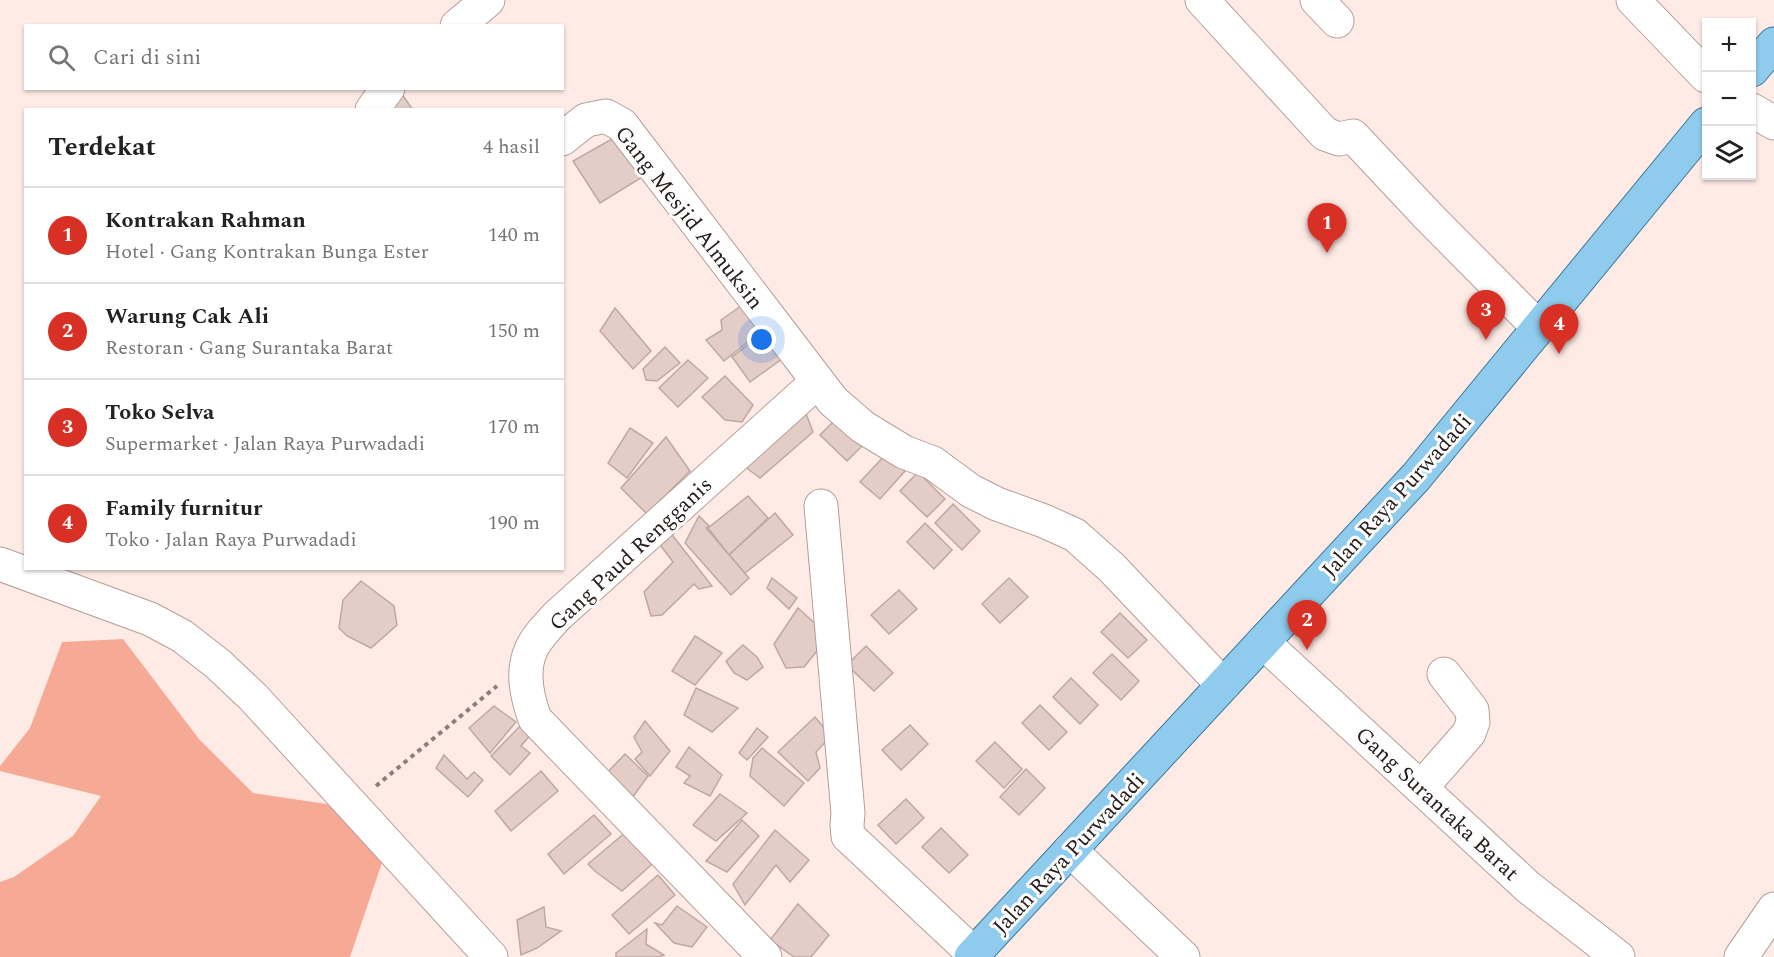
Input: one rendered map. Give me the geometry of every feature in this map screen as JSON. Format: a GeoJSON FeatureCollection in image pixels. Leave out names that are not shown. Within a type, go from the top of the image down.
{"type":"FeatureCollection","features":[{"type":"Feature","properties":{"kind":"main road"},"geometry":{"type":"LineString","coordinates":[[1756,65],[1774,44]]}},
{"type":"Feature","properties":{"kind":"main road","name":"Jalan Raya Purwadadi"},"geometry":{"type":"LineString","coordinates":[[973,956],[1416,477],[1705,126]]}},
{"type":"Feature","properties":{"kind":"street"},"geometry":{"type":"LineString","coordinates":[[459,24],[488,0]]}},
{"type":"Feature","properties":{"kind":"street"},"geometry":{"type":"LineString","coordinates":[[1203,0],[1325,134],[1339,139],[1353,136],[1539,328]]}},
{"type":"Feature","properties":{"kind":"street"},"geometry":{"type":"LineString","coordinates":[[1633,0],[1703,72]]}},
{"type":"Feature","properties":{"kind":"street"},"geometry":{"type":"LineString","coordinates":[[373,108],[387,90]]}},
{"type":"Feature","properties":{"kind":"street"},"geometry":{"type":"LineString","coordinates":[[1756,113],[1774,123]]}},
{"type":"Feature","properties":{"kind":"street","name":"Gang Mesjid Almuksin"},"geometry":{"type":"LineString","coordinates":[[564,137],[586,120],[606,116],[622,125],[833,401],[863,428],[904,452],[933,463],[971,491],[997,504],[1075,535],[1112,568],[1223,685]]}},
{"type":"Feature","properties":{"kind":"street","name":"Gang Paud Rengganis"},"geometry":{"type":"LineString","coordinates":[[765,957],[535,719],[526,695],[527,662],[531,648],[557,616],[817,382]]}},
{"type":"Feature","properties":{"kind":"street"},"geometry":{"type":"LineString","coordinates":[[821,506],[848,813],[848,836],[973,956]]}},
{"type":"Feature","properties":{"kind":"street"},"geometry":{"type":"LineString","coordinates":[[0,564],[150,619],[182,636],[218,664],[252,697],[491,957]]}},
{"type":"Feature","properties":{"kind":"street","name":"Gang Surantaka Barat"},"geometry":{"type":"LineString","coordinates":[[1263,642],[1528,887],[1618,957]]}},
{"type":"Feature","properties":{"kind":"street"},"geometry":{"type":"LineString","coordinates":[[1421,788],[1469,733],[1473,722],[1472,710],[1444,674]]}},
{"type":"Feature","properties":{"kind":"street"},"geometry":{"type":"LineString","coordinates":[[1070,850],[1183,957]]}},
{"type":"Feature","properties":{"kind":"street"},"geometry":{"type":"LineString","coordinates":[[1741,957],[1774,909]]}},
{"type":"Feature","properties":{"kind":"path"},"geometry":{"type":"LineString","coordinates":[[352,806],[527,662]]}},
{"type":"Feature","properties":{"kind":"shaded area"},"geometry":{"type":"Polygon","coordinates":[[[123,639],[199,739],[253,793],[354,808],[388,845],[350,957],[0,957],[0,882],[14,877],[73,836],[101,796],[0,771],[0,766],[30,728],[62,642],[123,639]]]}},
{"type":"Feature","properties":{"kind":"building"},"geometry":{"type":"Polygon","coordinates":[[[399,90],[412,108],[380,108],[399,90]]]}},
{"type":"Feature","properties":{"kind":"building"},"geometry":{"type":"Polygon","coordinates":[[[619,135],[644,176],[600,203],[573,161],[619,135]]]}},
{"type":"Feature","properties":{"kind":"building"},"geometry":{"type":"Polygon","coordinates":[[[752,298],[769,325],[724,361],[706,340],[722,330],[721,320],[752,298]]]}},
{"type":"Feature","properties":{"kind":"building"},"geometry":{"type":"Polygon","coordinates":[[[615,308],[651,351],[633,369],[600,331],[615,308]]]}},
{"type":"Feature","properties":{"kind":"building"},"geometry":{"type":"Polygon","coordinates":[[[771,327],[789,354],[750,382],[732,357],[771,327]]]}},
{"type":"Feature","properties":{"kind":"building"},"geometry":{"type":"Polygon","coordinates":[[[665,347],[680,363],[657,381],[646,380],[643,369],[665,347]]]}},
{"type":"Feature","properties":{"kind":"building"},"geometry":{"type":"Polygon","coordinates":[[[688,360],[708,378],[678,407],[659,388],[688,360]]]}},
{"type":"Feature","properties":{"kind":"building"},"geometry":{"type":"Polygon","coordinates":[[[725,376],[753,405],[742,422],[725,420],[702,397],[725,376]]]}},
{"type":"Feature","properties":{"kind":"building"},"geometry":{"type":"Polygon","coordinates":[[[802,403],[813,432],[760,478],[736,460],[802,403]]]}},
{"type":"Feature","properties":{"kind":"building"},"geometry":{"type":"Polygon","coordinates":[[[839,416],[865,443],[847,461],[820,435],[839,416]]]}},
{"type":"Feature","properties":{"kind":"building"},"geometry":{"type":"Polygon","coordinates":[[[630,428],[653,443],[627,478],[608,463],[630,428]]]}},
{"type":"Feature","properties":{"kind":"building"},"geometry":{"type":"Polygon","coordinates":[[[666,437],[690,471],[647,514],[621,488],[666,437]]]}},
{"type":"Feature","properties":{"kind":"building"},"geometry":{"type":"Polygon","coordinates":[[[886,454],[905,471],[880,499],[860,482],[886,454]]]}},
{"type":"Feature","properties":{"kind":"building"},"geometry":{"type":"Polygon","coordinates":[[[918,472],[945,499],[927,517],[900,491],[918,472]]]}},
{"type":"Feature","properties":{"kind":"building"},"geometry":{"type":"Polygon","coordinates":[[[748,496],[768,518],[729,555],[708,528],[748,496]]]}},
{"type":"Feature","properties":{"kind":"building"},"geometry":{"type":"Polygon","coordinates":[[[953,504],[980,531],[962,550],[935,523],[953,504]]]}},
{"type":"Feature","properties":{"kind":"building"},"geometry":{"type":"Polygon","coordinates":[[[775,513],[793,535],[745,573],[729,555],[775,513]]]}},
{"type":"Feature","properties":{"kind":"building"},"geometry":{"type":"Polygon","coordinates":[[[699,516],[709,526],[706,528],[749,578],[731,595],[685,543],[699,516]]]}},
{"type":"Feature","properties":{"kind":"building"},"geometry":{"type":"Polygon","coordinates":[[[925,523],[952,550],[934,569],[907,542],[925,523]]]}},
{"type":"Feature","properties":{"kind":"building"},"geometry":{"type":"Polygon","coordinates":[[[666,527],[712,586],[699,589],[694,584],[662,615],[651,616],[644,592],[673,562],[655,538],[666,527]]]}},
{"type":"Feature","properties":{"kind":"building"},"geometry":{"type":"Polygon","coordinates":[[[772,578],[797,598],[789,609],[767,588],[772,578]]]}},
{"type":"Feature","properties":{"kind":"building"},"geometry":{"type":"Polygon","coordinates":[[[1009,578],[1028,597],[1000,623],[982,604],[1009,578]]]}},
{"type":"Feature","properties":{"kind":"building"},"geometry":{"type":"Polygon","coordinates":[[[361,581],[394,606],[397,625],[371,648],[347,636],[339,628],[343,600],[361,581]]]}},
{"type":"Feature","properties":{"kind":"building"},"geometry":{"type":"Polygon","coordinates":[[[899,590],[917,609],[889,634],[871,615],[899,590]]]}},
{"type":"Feature","properties":{"kind":"building"},"geometry":{"type":"Polygon","coordinates":[[[798,608],[829,636],[804,667],[786,668],[774,644],[798,608]]]}},
{"type":"Feature","properties":{"kind":"building"},"geometry":{"type":"Polygon","coordinates":[[[1120,613],[1147,640],[1128,658],[1101,632],[1120,613]]]}},
{"type":"Feature","properties":{"kind":"building"},"geometry":{"type":"Polygon","coordinates":[[[695,636],[722,653],[695,685],[672,671],[695,636]]]}},
{"type":"Feature","properties":{"kind":"building"},"geometry":{"type":"Polygon","coordinates":[[[743,645],[757,657],[763,667],[747,680],[734,673],[726,661],[743,645]]]}},
{"type":"Feature","properties":{"kind":"building"},"geometry":{"type":"Polygon","coordinates":[[[866,646],[893,673],[874,691],[847,665],[866,646]]]}},
{"type":"Feature","properties":{"kind":"building"},"geometry":{"type":"Polygon","coordinates":[[[1112,654],[1139,681],[1121,700],[1093,673],[1112,654]]]}},
{"type":"Feature","properties":{"kind":"building"},"geometry":{"type":"Polygon","coordinates":[[[1071,678],[1098,705],[1080,724],[1053,697],[1071,678]]]}},
{"type":"Feature","properties":{"kind":"building"},"geometry":{"type":"Polygon","coordinates":[[[696,688],[738,708],[712,732],[684,715],[696,688]]]}},
{"type":"Feature","properties":{"kind":"building"},"geometry":{"type":"Polygon","coordinates":[[[1040,705],[1067,732],[1049,750],[1022,723],[1040,705]]]}},
{"type":"Feature","properties":{"kind":"building"},"geometry":{"type":"Polygon","coordinates":[[[494,706],[516,722],[490,753],[469,728],[494,706]]]}},
{"type":"Feature","properties":{"kind":"building"},"geometry":{"type":"Polygon","coordinates":[[[815,717],[831,736],[816,752],[820,768],[808,781],[778,752],[815,717]]]}},
{"type":"Feature","properties":{"kind":"building"},"geometry":{"type":"Polygon","coordinates":[[[645,721],[670,751],[650,776],[635,759],[642,752],[634,737],[645,721]]]}},
{"type":"Feature","properties":{"kind":"building"},"geometry":{"type":"Polygon","coordinates":[[[523,723],[533,732],[521,746],[530,753],[510,775],[491,756],[523,723]]]}},
{"type":"Feature","properties":{"kind":"building"},"geometry":{"type":"Polygon","coordinates":[[[910,725],[928,744],[901,770],[882,750],[910,725]]]}},
{"type":"Feature","properties":{"kind":"building"},"geometry":{"type":"Polygon","coordinates":[[[757,728],[768,737],[747,760],[739,753],[757,728]]]}},
{"type":"Feature","properties":{"kind":"building"},"geometry":{"type":"Polygon","coordinates":[[[995,742],[1022,769],[1004,788],[976,761],[995,742]]]}},
{"type":"Feature","properties":{"kind":"building"},"geometry":{"type":"Polygon","coordinates":[[[689,747],[722,775],[710,796],[684,783],[690,776],[676,767],[689,747]]]}},
{"type":"Feature","properties":{"kind":"building"},"geometry":{"type":"Polygon","coordinates":[[[762,748],[804,783],[784,806],[750,776],[753,758],[762,748]]]}},
{"type":"Feature","properties":{"kind":"building"},"geometry":{"type":"Polygon","coordinates":[[[625,754],[648,776],[632,798],[600,780],[625,754]]]}},
{"type":"Feature","properties":{"kind":"building"},"geometry":{"type":"Polygon","coordinates":[[[444,755],[467,779],[474,772],[483,780],[468,797],[436,768],[444,755]]]}},
{"type":"Feature","properties":{"kind":"building"},"geometry":{"type":"Polygon","coordinates":[[[1026,769],[1045,788],[1019,815],[1000,797],[1026,769]]]}},
{"type":"Feature","properties":{"kind":"building"},"geometry":{"type":"Polygon","coordinates":[[[541,771],[558,791],[511,831],[495,811],[541,771]]]}},
{"type":"Feature","properties":{"kind":"building"},"geometry":{"type":"Polygon","coordinates":[[[720,794],[747,813],[716,841],[693,825],[720,794]]]}},
{"type":"Feature","properties":{"kind":"building"},"geometry":{"type":"Polygon","coordinates":[[[906,799],[924,818],[896,844],[878,825],[906,799]]]}},
{"type":"Feature","properties":{"kind":"building"},"geometry":{"type":"Polygon","coordinates":[[[594,815],[611,834],[564,874],[548,854],[594,815]]]}},
{"type":"Feature","properties":{"kind":"building"},"geometry":{"type":"Polygon","coordinates":[[[742,820],[759,836],[727,872],[706,861],[742,820]]]}},
{"type":"Feature","properties":{"kind":"building"},"geometry":{"type":"Polygon","coordinates":[[[633,826],[658,859],[622,891],[588,864],[633,826]]]}},
{"type":"Feature","properties":{"kind":"building"},"geometry":{"type":"Polygon","coordinates":[[[941,828],[968,855],[949,873],[922,847],[941,828]]]}},
{"type":"Feature","properties":{"kind":"building"},"geometry":{"type":"Polygon","coordinates":[[[775,830],[809,860],[790,882],[776,865],[745,905],[733,884],[775,830]]]}},
{"type":"Feature","properties":{"kind":"building"},"geometry":{"type":"Polygon","coordinates":[[[658,875],[675,895],[629,934],[612,915],[658,875]]]}},
{"type":"Feature","properties":{"kind":"building"},"geometry":{"type":"Polygon","coordinates":[[[798,904],[829,935],[811,957],[794,957],[770,940],[798,904]]]}},
{"type":"Feature","properties":{"kind":"building"},"geometry":{"type":"Polygon","coordinates":[[[677,906],[707,927],[692,947],[674,943],[655,923],[662,925],[677,906]]]}},
{"type":"Feature","properties":{"kind":"building"},"geometry":{"type":"Polygon","coordinates":[[[544,907],[546,927],[561,931],[537,948],[521,955],[517,920],[544,907]]]}},
{"type":"Feature","properties":{"kind":"building"},"geometry":{"type":"Polygon","coordinates":[[[647,929],[646,944],[664,955],[616,957],[616,953],[647,929]]]}},
{"type":"Feature","properties":{"kind":"place","name":"Kontrakan Rahman"},"geometry":{"type":"Point","coordinates":[1327,253]}},
{"type":"Feature","properties":{"kind":"place","name":"Toko Selva"},"geometry":{"type":"Point","coordinates":[1486,340]}},
{"type":"Feature","properties":{"kind":"place","name":"Family furnitur"},"geometry":{"type":"Point","coordinates":[1559,354]}},
{"type":"Feature","properties":{"kind":"place","name":"Warung Cak Ali"},"geometry":{"type":"Point","coordinates":[1307,650]}}]}
